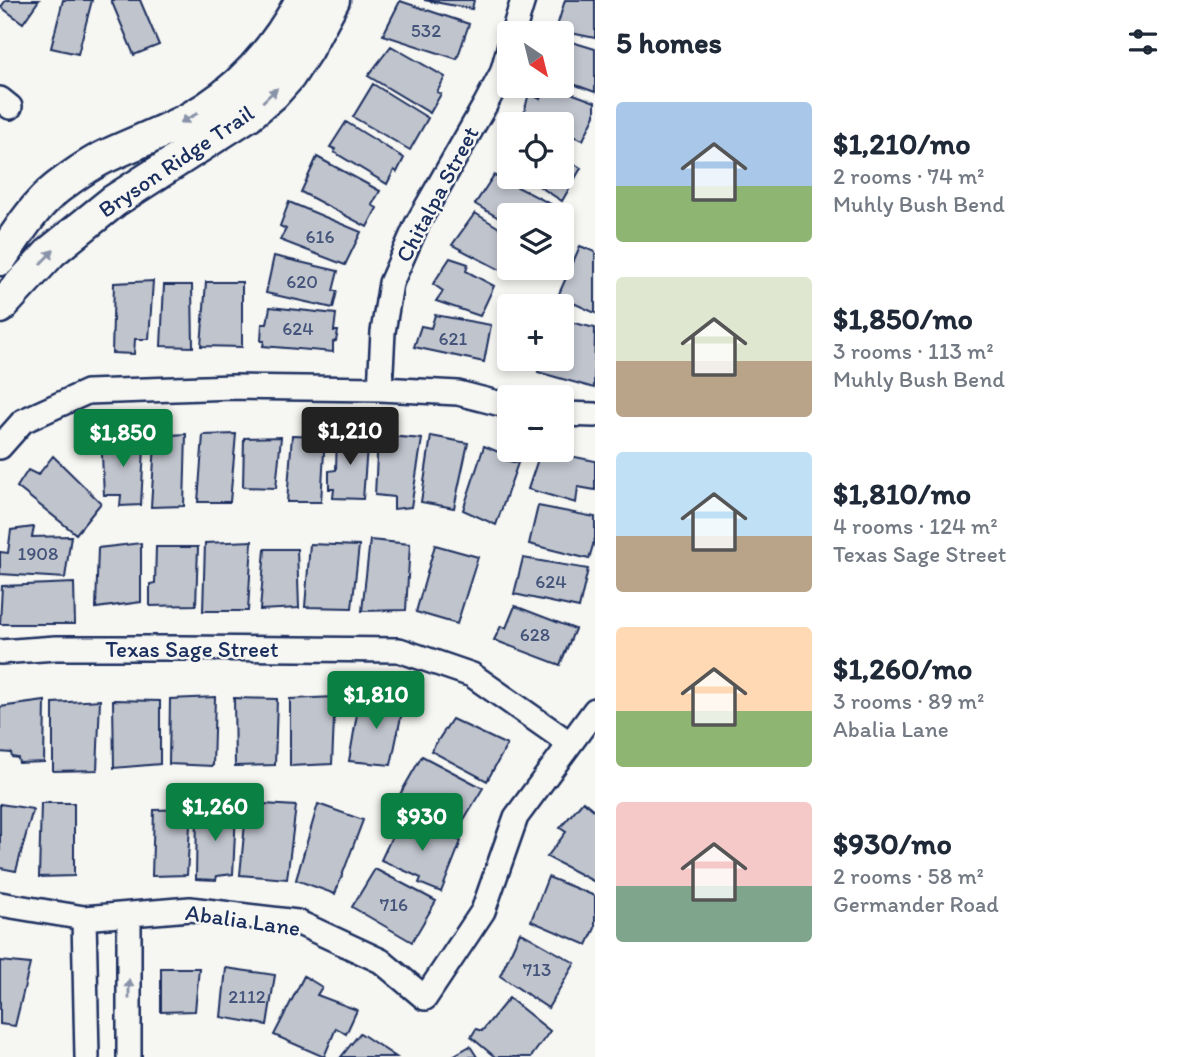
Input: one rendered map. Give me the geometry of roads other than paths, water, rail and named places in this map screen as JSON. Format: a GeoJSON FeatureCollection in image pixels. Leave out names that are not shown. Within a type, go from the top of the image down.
{"type":"FeatureCollection","features":[{"type":"Feature","properties":{"kind":"street","name":"Bryson Ridge Trail"},"geometry":{"type":"LineString","coordinates":[[0,259],[29,216],[55,190],[108,155],[191,118],[229,91],[264,57],[287,27],[302,0]]}},
{"type":"Feature","properties":{"kind":"street","name":"Bryson Ridge Trail"},"geometry":{"type":"LineString","coordinates":[[0,307],[52,251],[114,201],[248,115],[272,94],[289,76],[306,50],[333,0]]}},
{"type":"Feature","properties":{"kind":"street"},"geometry":{"type":"LineString","coordinates":[[517,21],[523,0]]}},
{"type":"Feature","properties":{"kind":"street","name":"Chitalpa Street"},"geometry":{"type":"LineString","coordinates":[[380,389],[383,332],[391,283],[417,224],[497,82]]}},
{"type":"Feature","properties":{"kind":"street"},"geometry":{"type":"LineString","coordinates":[[0,447],[23,421],[87,392],[233,387],[380,389],[458,393],[497,402]]}},
{"type":"Feature","properties":{"kind":"street"},"geometry":{"type":"LineString","coordinates":[[574,414],[595,415]]}},
{"type":"Feature","properties":{"kind":"street","name":"Texas Sage Street"},"geometry":{"type":"LineString","coordinates":[[0,652],[56,648],[399,650],[472,675],[569,743]]}},
{"type":"Feature","properties":{"kind":"street"},"geometry":{"type":"LineString","coordinates":[[569,743],[595,710]]}},
{"type":"Feature","properties":{"kind":"street","name":"Abalia Lane"},"geometry":{"type":"LineString","coordinates":[[0,904],[84,918],[190,909],[297,922],[381,961],[425,998],[483,911],[516,817],[569,743]]}},
{"type":"Feature","properties":{"kind":"street"},"geometry":{"type":"LineString","coordinates":[[129,915],[129,1057]]}},
{"type":"Feature","properties":{"kind":"street"},"geometry":{"type":"LineString","coordinates":[[84,918],[87,1057]]}}]}
